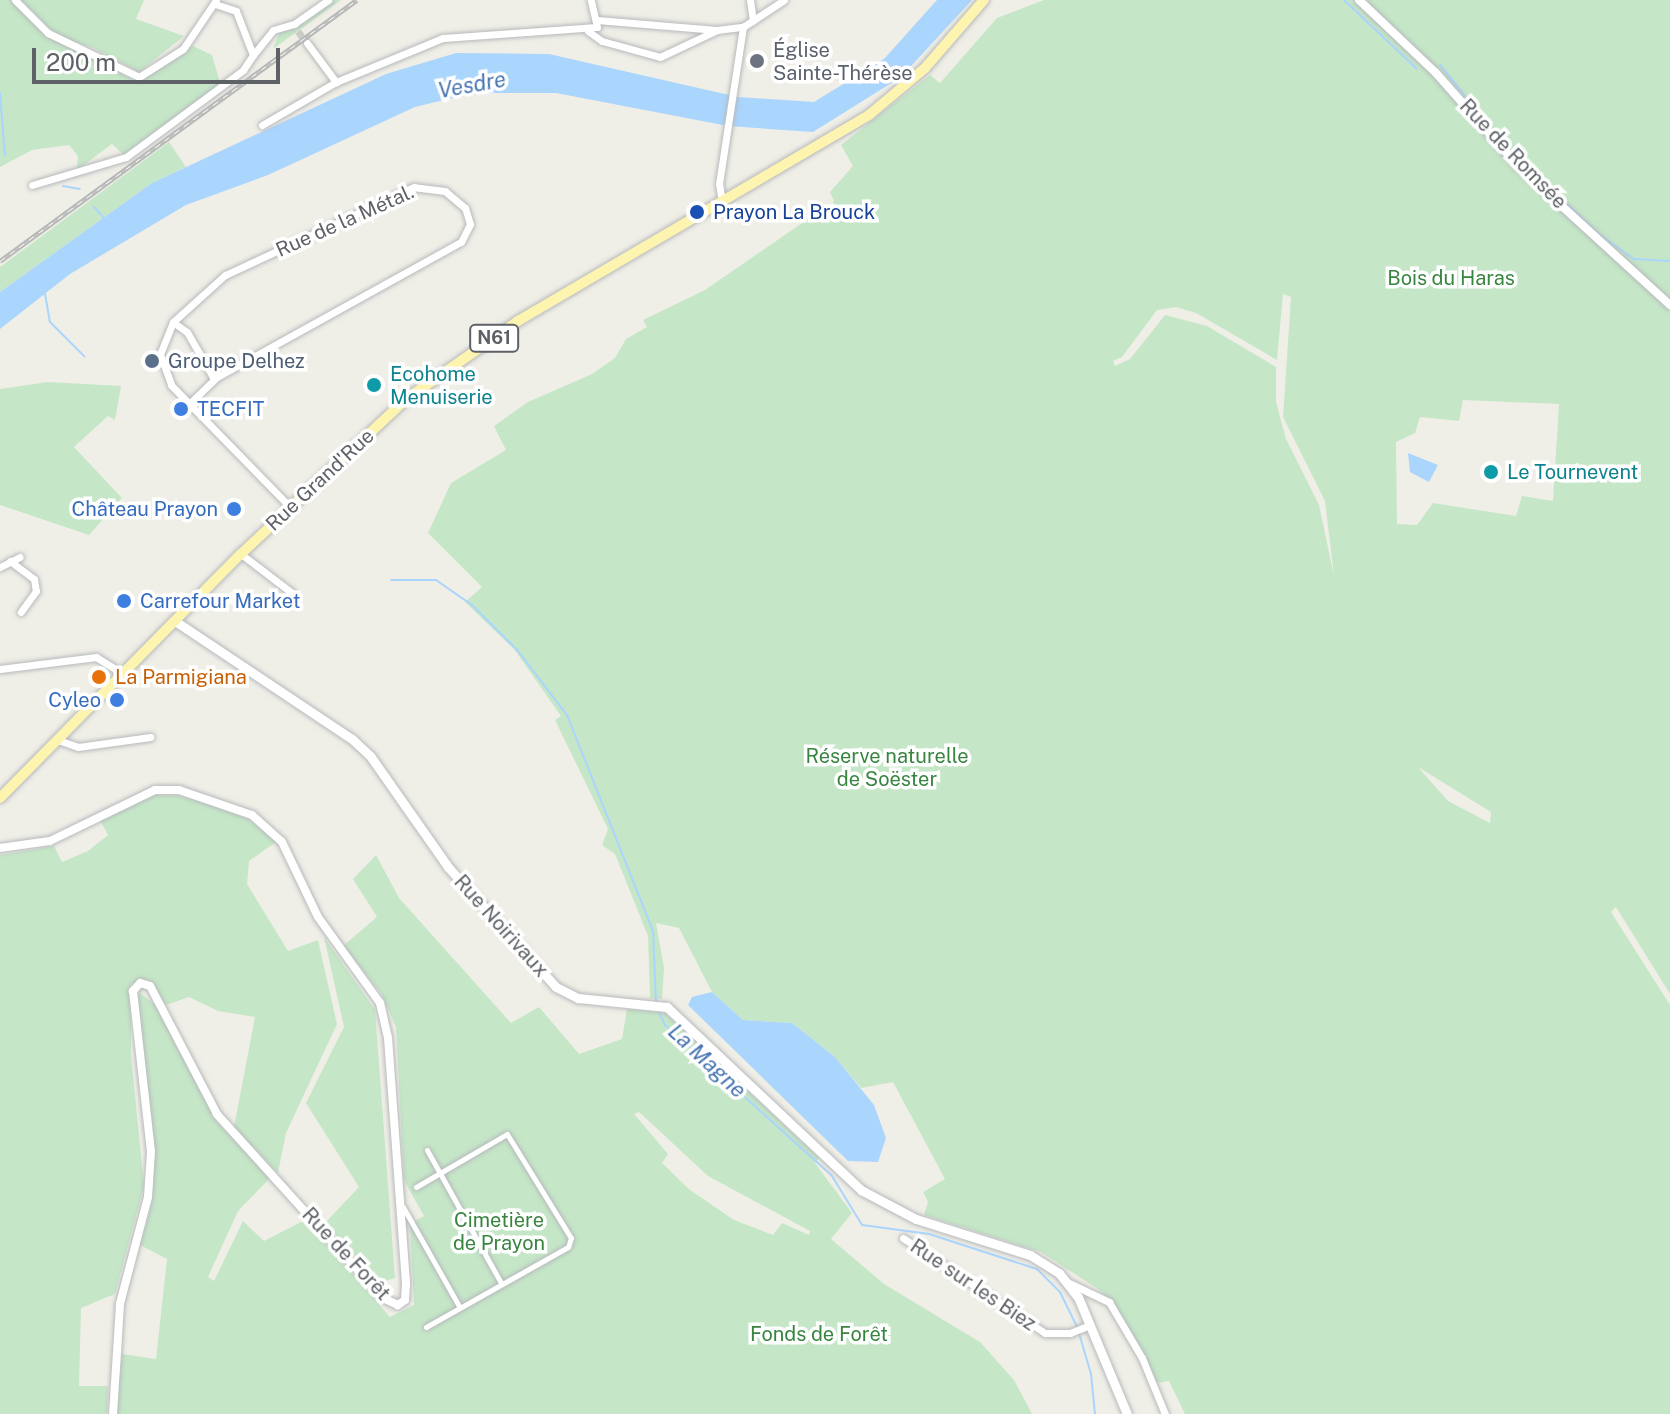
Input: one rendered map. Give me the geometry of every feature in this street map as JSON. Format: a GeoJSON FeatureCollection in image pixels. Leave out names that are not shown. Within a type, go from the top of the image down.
{"type":"FeatureCollection","features":[{"type":"Feature","properties":{"kind":"main road","name":"Rue Grand'Rue"},"geometry":{"type":"LineString","coordinates":[[0,798],[241,554],[405,400],[505,330],[784,169],[855,124],[925,68],[984,0]]}},
{"type":"Feature","properties":{"kind":"main road","name":"Rue Noirivaux"},"geometry":{"type":"LineString","coordinates":[[175,621],[362,748],[448,867],[556,987],[578,998],[658,1005],[861,1190],[916,1219],[1030,1255],[1067,1282],[1127,1414]]}},
{"type":"Feature","properties":{"kind":"street"},"geometry":{"type":"LineString","coordinates":[[15,0],[48,33],[139,77],[183,49],[215,2],[236,11],[253,55]]}},
{"type":"Feature","properties":{"kind":"street"},"geometry":{"type":"LineString","coordinates":[[32,185],[126,157],[243,70],[273,30],[296,27],[328,0]]}},
{"type":"Feature","properties":{"kind":"street"},"geometry":{"type":"LineString","coordinates":[[262,125],[336,82],[443,38],[588,31],[597,27],[591,0]]}},
{"type":"Feature","properties":{"kind":"street"},"geometry":{"type":"LineString","coordinates":[[750,0],[753,21]]}},
{"type":"Feature","properties":{"kind":"street"},"geometry":{"type":"LineString","coordinates":[[597,20],[717,30],[743,27],[784,0]]}},
{"type":"Feature","properties":{"kind":"street","name":"Rue de Romsée"},"geometry":{"type":"LineString","coordinates":[[1359,0],[1436,73],[1519,167],[1670,305]]}},
{"type":"Feature","properties":{"kind":"street"},"geometry":{"type":"LineString","coordinates":[[723,204],[719,184],[743,27]]}},
{"type":"Feature","properties":{"kind":"street"},"geometry":{"type":"LineString","coordinates":[[588,31],[602,41],[660,57],[717,30]]}},
{"type":"Feature","properties":{"kind":"street"},"geometry":{"type":"LineString","coordinates":[[307,43],[336,82]]}},
{"type":"Feature","properties":{"kind":"street","name":"Rue de la Métal."},"geometry":{"type":"LineString","coordinates":[[190,403],[214,379],[461,242],[470,224],[465,208],[445,191],[414,187],[225,275],[202,291],[173,322],[160,354],[171,385],[290,507]]}},
{"type":"Feature","properties":{"kind":"street"},"geometry":{"type":"LineString","coordinates":[[173,322],[187,332],[214,379]]}},
{"type":"Feature","properties":{"kind":"street"},"geometry":{"type":"LineString","coordinates":[[241,554],[292,593]]}},
{"type":"Feature","properties":{"kind":"street"},"geometry":{"type":"LineString","coordinates":[[0,567],[20,557]]}},
{"type":"Feature","properties":{"kind":"street"},"geometry":{"type":"LineString","coordinates":[[10,561],[34,579],[36,591],[21,612]]}},
{"type":"Feature","properties":{"kind":"street"},"geometry":{"type":"LineString","coordinates":[[0,669],[96,657],[123,674]]}},
{"type":"Feature","properties":{"kind":"street"},"geometry":{"type":"LineString","coordinates":[[58,740],[78,747],[150,737]]}},
{"type":"Feature","properties":{"kind":"street","name":"Rue de Forêt"},"geometry":{"type":"LineString","coordinates":[[0,848],[50,841],[132,797],[155,790],[179,790],[252,815],[282,842],[318,917],[380,1003],[388,1038],[406,1285],[405,1300],[398,1305],[383,1298],[217,1114],[150,986],[140,983],[133,991],[151,1152],[148,1197],[120,1304],[113,1414]]}},
{"type":"Feature","properties":{"kind":"street"},"geometry":{"type":"LineString","coordinates":[[416,1187],[507,1134],[513,1136],[569,1234],[568,1247],[426,1327]]}},
{"type":"Feature","properties":{"kind":"street"},"geometry":{"type":"LineString","coordinates":[[427,1150],[501,1283]]}},
{"type":"Feature","properties":{"kind":"street"},"geometry":{"type":"LineString","coordinates":[[400,1202],[459,1306]]}},
{"type":"Feature","properties":{"kind":"street","name":"Rue sur les Biez"},"geometry":{"type":"LineString","coordinates":[[903,1238],[1045,1333],[1070,1333],[1086,1327]]}},
{"type":"Feature","properties":{"kind":"street"},"geometry":{"type":"LineString","coordinates":[[1067,1282],[1109,1302],[1142,1358],[1165,1414]]}},
{"type":"Feature","properties":{"kind":"green space"},"geometry":{"type":"Polygon","coordinates":[[[0,0],[144,0],[136,19],[184,36],[139,72],[91,47],[55,36],[136,82],[193,46],[212,55],[221,86],[127,158],[112,144],[77,170],[78,156],[69,145],[32,150],[0,167],[0,0]]]}},
{"type":"Feature","properties":{"kind":"green space"},"geometry":{"type":"Polygon","coordinates":[[[333,0],[341,0],[273,49],[280,30],[333,0]]]}},
{"type":"Feature","properties":{"kind":"green space"},"geometry":{"type":"Polygon","coordinates":[[[1044,0],[1670,0],[1670,994],[1616,907],[1611,912],[1670,1005],[1670,1414],[1185,1414],[1169,1381],[1157,1383],[1110,1300],[1098,1289],[1041,1252],[924,1215],[928,1202],[923,1192],[945,1179],[893,1082],[861,1088],[835,1057],[792,1023],[743,1020],[712,992],[679,928],[656,923],[664,968],[662,999],[650,998],[648,936],[615,854],[602,845],[608,829],[555,720],[561,716],[514,649],[465,602],[482,587],[428,533],[451,483],[506,450],[494,426],[528,402],[592,374],[615,358],[626,339],[647,327],[643,320],[705,290],[834,201],[830,192],[853,166],[841,145],[930,75],[940,83],[997,18],[1044,0]],[[1283,294],[1277,360],[1196,313],[1176,307],[1157,310],[1122,357],[1113,361],[1115,366],[1130,359],[1165,315],[1207,326],[1276,367],[1276,402],[1286,439],[1319,505],[1334,576],[1325,501],[1283,417],[1291,297],[1283,294]],[[1463,400],[1459,421],[1420,417],[1415,433],[1396,442],[1397,524],[1417,525],[1433,503],[1516,516],[1522,496],[1553,501],[1559,404],[1463,400]],[[1418,767],[1448,801],[1490,823],[1491,812],[1418,767]]]}},
{"type":"Feature","properties":{"kind":"green space"},"geometry":{"type":"Polygon","coordinates":[[[169,142],[186,167],[152,183],[0,292],[0,267],[169,142]]]}},
{"type":"Feature","properties":{"kind":"green space"},"geometry":{"type":"Polygon","coordinates":[[[48,382],[121,386],[115,420],[108,416],[74,447],[122,498],[89,535],[0,505],[0,389],[48,382]]]}},
{"type":"Feature","properties":{"kind":"green space"},"geometry":{"type":"Polygon","coordinates":[[[155,795],[180,796],[247,818],[276,842],[249,861],[247,884],[288,951],[318,940],[337,1024],[286,1133],[278,1173],[234,1127],[255,1017],[218,1011],[189,997],[166,1005],[149,979],[131,984],[131,1055],[144,1186],[115,1294],[81,1308],[79,1386],[108,1386],[107,1414],[0,1414],[0,855],[54,846],[62,862],[88,851],[108,835],[99,818],[155,795]]]}},
{"type":"Feature","properties":{"kind":"green space"},"geometry":{"type":"Polygon","coordinates":[[[376,855],[399,898],[511,1023],[539,1007],[579,1054],[622,1039],[627,1009],[665,1013],[819,1158],[815,1163],[852,1213],[831,1239],[884,1284],[980,1342],[1014,1380],[1032,1414],[115,1414],[122,1354],[156,1359],[167,1259],[140,1245],[152,1203],[154,1157],[135,998],[140,993],[158,1007],[217,1122],[270,1178],[238,1211],[208,1277],[214,1281],[243,1221],[264,1241],[305,1220],[390,1317],[414,1305],[410,1224],[424,1216],[404,1180],[396,1027],[381,993],[343,946],[377,917],[353,879],[376,855]],[[639,1112],[634,1114],[668,1154],[662,1163],[690,1190],[734,1220],[773,1235],[782,1223],[809,1235],[810,1231],[708,1176],[639,1112]]]}},
{"type":"Feature","properties":{"kind":"green space"},"geometry":{"type":"Polygon","coordinates":[[[324,937],[375,1010],[395,1278],[380,1283],[325,1223],[359,1187],[306,1103],[344,1027],[324,937]]]}},
{"type":"Feature","properties":{"kind":"water","name":"Vesdre"},"geometry":{"type":"Polygon","coordinates":[[[937,0],[972,0],[901,77],[813,132],[728,126],[556,93],[483,93],[448,99],[415,107],[268,175],[186,205],[70,274],[0,329],[0,292],[152,183],[386,74],[456,53],[549,54],[738,97],[814,102],[884,59],[937,0]]]}},
{"type":"Feature","properties":{"kind":"water"},"geometry":{"type":"Polygon","coordinates":[[[1408,453],[1438,465],[1429,482],[1410,472],[1408,453]]]}},
{"type":"Feature","properties":{"kind":"water"},"geometry":{"type":"Polygon","coordinates":[[[712,992],[743,1020],[792,1023],[835,1057],[874,1105],[886,1138],[878,1162],[848,1161],[688,1005],[692,997],[712,992]]]}},
{"type":"Feature","properties":{"kind":"waterway"},"geometry":{"type":"LineString","coordinates":[[1344,0],[1417,69]]}},
{"type":"Feature","properties":{"kind":"waterway"},"geometry":{"type":"LineString","coordinates":[[1440,65],[1508,149],[1600,235],[1634,259],[1670,261]]}},
{"type":"Feature","properties":{"kind":"waterway"},"geometry":{"type":"LineString","coordinates":[[0,93],[5,156]]}},
{"type":"Feature","properties":{"kind":"waterway"},"geometry":{"type":"LineString","coordinates":[[63,186],[80,189]]}},
{"type":"Feature","properties":{"kind":"waterway"},"geometry":{"type":"LineString","coordinates":[[94,207],[104,218]]}},
{"type":"Feature","properties":{"kind":"waterway","name":"La Magne"},"geometry":{"type":"LineString","coordinates":[[45,294],[50,322],[85,357]]}},
{"type":"Feature","properties":{"kind":"waterway","name":"La Magne"},"geometry":{"type":"LineString","coordinates":[[391,580],[436,580],[472,605],[518,651],[567,715],[653,931],[656,1004]]}},
{"type":"Feature","properties":{"kind":"waterway","name":"La Magne"},"geometry":{"type":"LineString","coordinates":[[658,1010],[665,1025],[832,1176],[862,1225],[929,1234],[1037,1269],[1060,1292],[1077,1327]]}},
{"type":"Feature","properties":{"kind":"waterway","name":"La Magne"},"geometry":{"type":"LineString","coordinates":[[1079,1333],[1091,1374],[1095,1414]]}},
{"type":"Feature","properties":{"kind":"tunnel"},"geometry":{"type":"LineString","coordinates":[[298,31],[307,43]]}},
{"type":"Feature","properties":{"kind":"railway"},"geometry":{"type":"LineString","coordinates":[[0,261],[357,0]]}},
{"type":"Feature","properties":{"kind":"place","name":"Église Sainte-Thérèse"},"geometry":{"type":"Point","coordinates":[757,61]}},
{"type":"Feature","properties":{"kind":"place","name":"Prayon La Brouck"},"geometry":{"type":"Point","coordinates":[697,212]}},
{"type":"Feature","properties":{"kind":"place","name":"Groupe Delhez"},"geometry":{"type":"Point","coordinates":[152,361]}},
{"type":"Feature","properties":{"kind":"place","name":"Ecohome Menuiserie"},"geometry":{"type":"Point","coordinates":[374,385]}},
{"type":"Feature","properties":{"kind":"place","name":"TECFIT"},"geometry":{"type":"Point","coordinates":[181,409]}},
{"type":"Feature","properties":{"kind":"place","name":"Le Tournevent"},"geometry":{"type":"Point","coordinates":[1491,472]}},
{"type":"Feature","properties":{"kind":"place","name":"Château Prayon"},"geometry":{"type":"Point","coordinates":[234,509]}},
{"type":"Feature","properties":{"kind":"place","name":"Carrefour Market"},"geometry":{"type":"Point","coordinates":[124,601]}},
{"type":"Feature","properties":{"kind":"place","name":"La Parmigiana"},"geometry":{"type":"Point","coordinates":[99,677]}},
{"type":"Feature","properties":{"kind":"place","name":"Cyleo"},"geometry":{"type":"Point","coordinates":[117,700]}},
{"type":"Feature","properties":{"kind":"park label","name":"Bois du Haras"},"geometry":{"type":"Point","coordinates":[1451,278]}},
{"type":"Feature","properties":{"kind":"park label","name":"Réserve naturelle de Soëster"},"geometry":{"type":"Point","coordinates":[887,768]}},
{"type":"Feature","properties":{"kind":"park label","name":"Cimetière de Prayon"},"geometry":{"type":"Point","coordinates":[499,1232]}},
{"type":"Feature","properties":{"kind":"park label","name":"Fonds de Forêt"},"geometry":{"type":"Point","coordinates":[819,1334]}}]}
